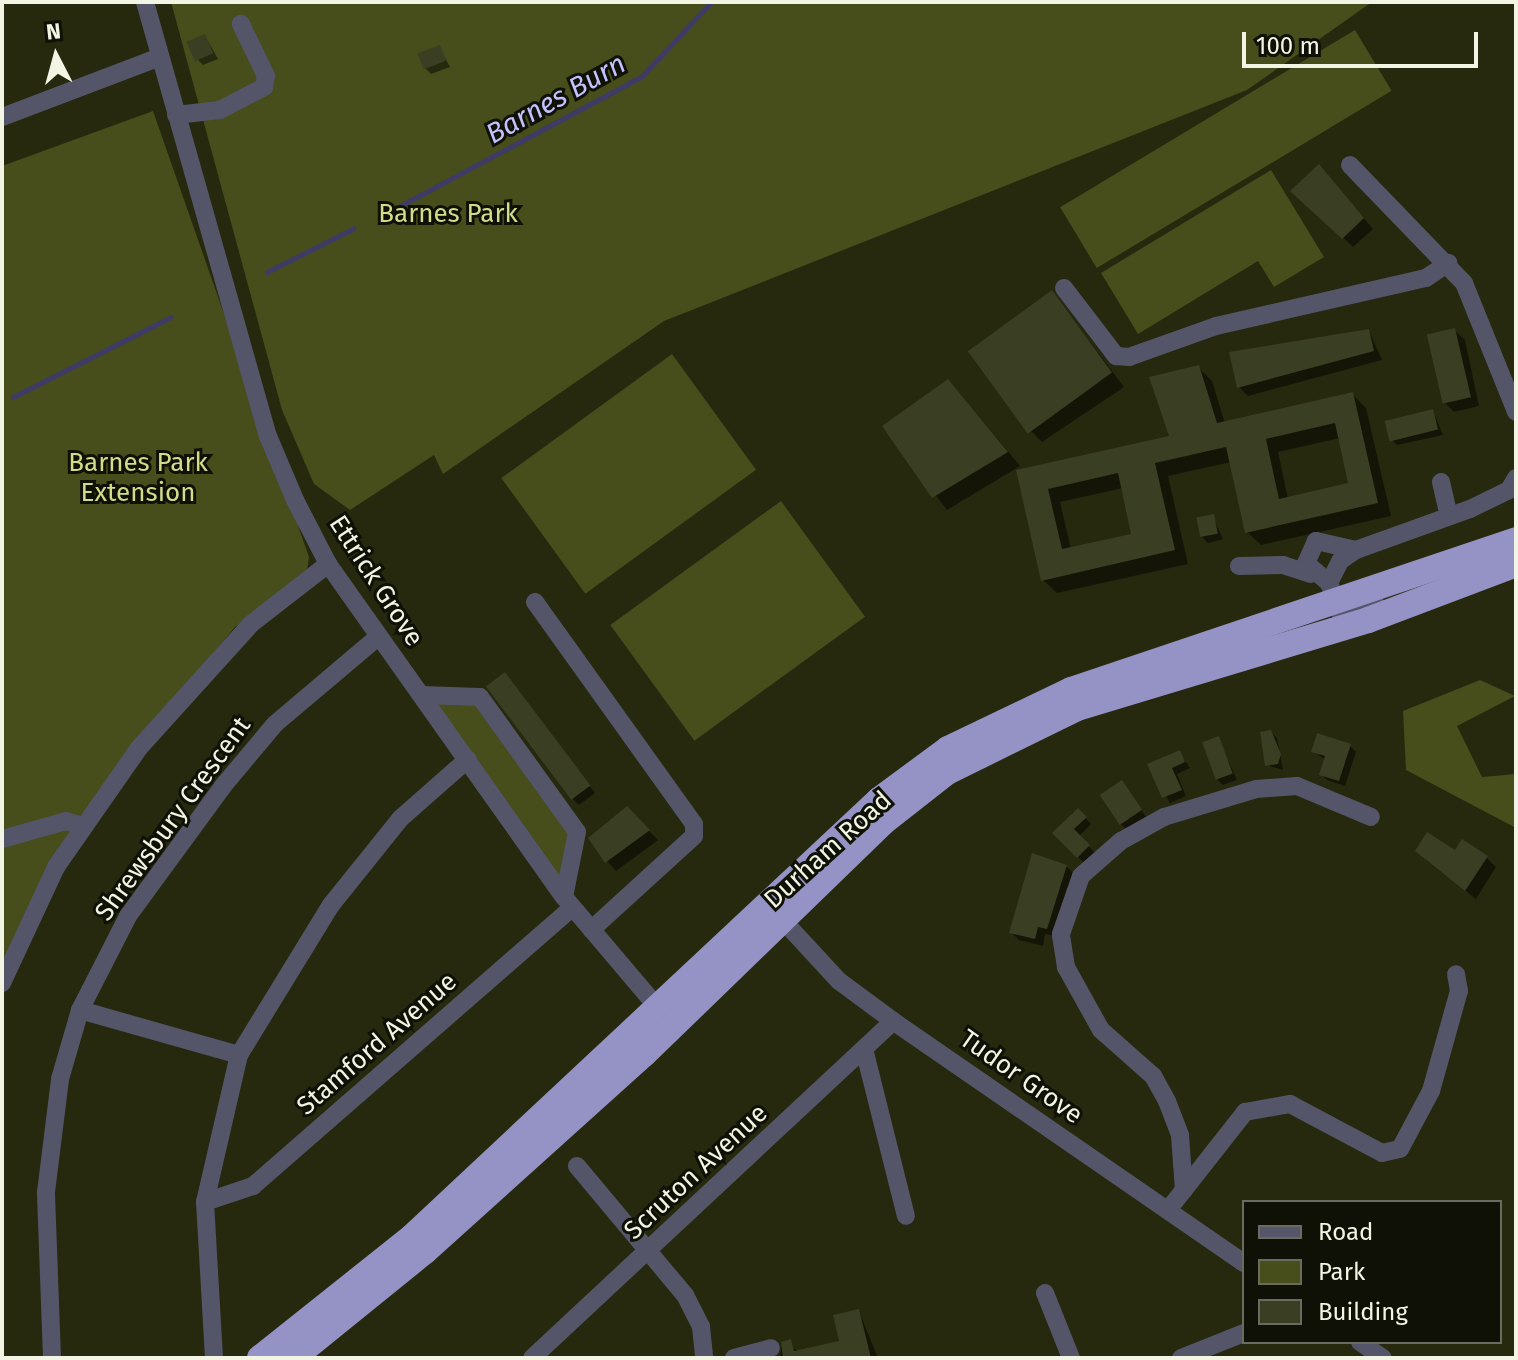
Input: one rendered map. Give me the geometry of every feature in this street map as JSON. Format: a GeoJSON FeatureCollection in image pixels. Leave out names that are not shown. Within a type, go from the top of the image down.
{"type":"FeatureCollection","features":[{"type":"Feature","properties":{"kind":"highway","name":"Durham Road"},"geometry":{"type":"LineString","coordinates":[[293,1358],[425,1251],[775,912],[879,800],[948,749],[1012,715],[1333,594],[1516,540]]}},
{"type":"Feature","properties":{"kind":"highway","name":"Durham Road"},"geometry":{"type":"LineString","coordinates":[[775,912],[947,772],[1025,729],[1435,598],[1516,564]]}},
{"type":"Feature","properties":{"kind":"highway","name":"Durham Road"},"geometry":{"type":"LineString","coordinates":[[260,1358],[412,1237],[667,1018]]}},
{"type":"Feature","properties":{"kind":"street","name":"Ettrick Grove"},"geometry":{"type":"LineString","coordinates":[[145,2],[268,436],[328,564],[568,902],[667,1018]]}},
{"type":"Feature","properties":{"kind":"street"},"geometry":{"type":"LineString","coordinates":[[176,115],[220,110],[264,87],[266,76],[241,24]]}},
{"type":"Feature","properties":{"kind":"street"},"geometry":{"type":"LineString","coordinates":[[2,117],[160,57]]}},
{"type":"Feature","properties":{"kind":"street"},"geometry":{"type":"LineString","coordinates":[[1350,165],[1464,283],[1516,412]]}},
{"type":"Feature","properties":{"kind":"street"},"geometry":{"type":"LineString","coordinates":[[1064,288],[1116,356],[1129,357],[1216,326],[1426,278],[1448,263]]}},
{"type":"Feature","properties":{"kind":"street"},"geometry":{"type":"LineString","coordinates":[[1333,594],[1340,561],[1356,550],[1509,490],[1516,478]]}},
{"type":"Feature","properties":{"kind":"street"},"geometry":{"type":"LineString","coordinates":[[1441,482],[1449,516]]}},
{"type":"Feature","properties":{"kind":"street"},"geometry":{"type":"LineString","coordinates":[[1311,574],[1305,555],[1316,541],[1356,550]]}},
{"type":"Feature","properties":{"kind":"street"},"geometry":{"type":"LineString","coordinates":[[2,983],[82,826],[190,685],[251,624],[328,564]]}},
{"type":"Feature","properties":{"kind":"street"},"geometry":{"type":"LineString","coordinates":[[1239,566],[1283,565],[1311,574],[1333,594],[1347,613],[1412,595],[1435,598]]}},
{"type":"Feature","properties":{"kind":"street"},"geometry":{"type":"LineString","coordinates":[[535,602],[694,824],[694,836],[591,930]]}},
{"type":"Feature","properties":{"kind":"street","name":"Shrewsbury Crescent"},"geometry":{"type":"LineString","coordinates":[[52,1358],[46,1192],[60,1079],[80,1010],[128,916],[223,786],[285,715],[379,636]]}},
{"type":"Feature","properties":{"kind":"street"},"geometry":{"type":"LineString","coordinates":[[422,695],[480,697],[577,832],[568,902]]}},
{"type":"Feature","properties":{"kind":"street"},"geometry":{"type":"LineString","coordinates":[[214,1358],[205,1202],[239,1055],[331,905],[401,818],[468,759]]}},
{"type":"Feature","properties":{"kind":"street"},"geometry":{"type":"LineString","coordinates":[[1184,1190],[1180,1135],[1167,1101],[1153,1076],[1101,1030],[1066,967],[1061,934],[1081,876],[1121,841],[1164,817],[1256,789],[1297,786],[1371,817]]}},
{"type":"Feature","properties":{"kind":"street"},"geometry":{"type":"LineString","coordinates":[[2,839],[66,821],[82,826]]}},
{"type":"Feature","properties":{"kind":"street","name":"Stamford Avenue"},"geometry":{"type":"LineString","coordinates":[[205,1202],[253,1186],[568,902]]}},
{"type":"Feature","properties":{"kind":"street","name":"Tudor Grove"},"geometry":{"type":"LineString","coordinates":[[775,912],[839,981],[1242,1262]]}},
{"type":"Feature","properties":{"kind":"street"},"geometry":{"type":"LineString","coordinates":[[1168,1210],[1245,1112],[1290,1104],[1382,1153],[1400,1149],[1431,1091],[1459,991],[1456,974]]}},
{"type":"Feature","properties":{"kind":"street"},"geometry":{"type":"LineString","coordinates":[[80,1010],[239,1055]]}},
{"type":"Feature","properties":{"kind":"street","name":"Scruton Avenue"},"geometry":{"type":"LineString","coordinates":[[532,1358],[893,1021]]}},
{"type":"Feature","properties":{"kind":"street"},"geometry":{"type":"LineString","coordinates":[[864,1049],[906,1216]]}},
{"type":"Feature","properties":{"kind":"street"},"geometry":{"type":"LineString","coordinates":[[577,1166],[649,1251],[690,1306],[704,1358]]}},
{"type":"Feature","properties":{"kind":"street"},"geometry":{"type":"LineString","coordinates":[[1045,1293],[1071,1358]]}},
{"type":"Feature","properties":{"kind":"street"},"geometry":{"type":"LineString","coordinates":[[1181,1358],[1242,1334]]}},
{"type":"Feature","properties":{"kind":"street"},"geometry":{"type":"LineString","coordinates":[[1363,1344],[1383,1358]]}},
{"type":"Feature","properties":{"kind":"street"},"geometry":{"type":"LineString","coordinates":[[734,1358],[771,1348]]}},
{"type":"Feature","properties":{"kind":"green space","name":"Barnes Park"},"geometry":{"type":"Polygon","coordinates":[[[171,2],[1372,2],[1247,90],[664,321],[443,474],[434,455],[350,510],[314,484],[282,410],[171,2]]]}},
{"type":"Feature","properties":{"kind":"green space"},"geometry":{"type":"Polygon","coordinates":[[[1355,30],[1392,91],[1097,268],[1060,207],[1355,30]]]}},
{"type":"Feature","properties":{"kind":"green space","name":"Barnes Park Extension"},"geometry":{"type":"Polygon","coordinates":[[[153,111],[309,557],[306,578],[235,627],[136,747],[2,975],[2,166],[153,111]]]}},
{"type":"Feature","properties":{"kind":"green space"},"geometry":{"type":"Polygon","coordinates":[[[1271,170],[1324,257],[1274,287],[1258,261],[1138,334],[1101,273],[1271,170]]]}},
{"type":"Feature","properties":{"kind":"green space"},"geometry":{"type":"Polygon","coordinates":[[[672,354],[756,470],[585,594],[501,478],[672,354]]]}},
{"type":"Feature","properties":{"kind":"green space"},"geometry":{"type":"Polygon","coordinates":[[[781,501],[865,617],[694,741],[610,625],[781,501]]]}},
{"type":"Feature","properties":{"kind":"green space"},"geometry":{"type":"Polygon","coordinates":[[[1480,680],[1515,696],[1457,726],[1482,777],[1516,774],[1516,828],[1406,770],[1403,711],[1480,680]]]}},
{"type":"Feature","properties":{"kind":"green space"},"geometry":{"type":"Polygon","coordinates":[[[422,695],[480,697],[577,832],[564,897],[422,695]]]}},
{"type":"Feature","properties":{"kind":"building"},"geometry":{"type":"Polygon","coordinates":[[[205,34],[213,53],[195,61],[187,42],[205,34]]]}},
{"type":"Feature","properties":{"kind":"building"},"geometry":{"type":"Polygon","coordinates":[[[440,45],[446,61],[424,69],[418,54],[440,45]]]}},
{"type":"Feature","properties":{"kind":"building"},"geometry":{"type":"Polygon","coordinates":[[[1319,164],[1364,218],[1342,239],[1290,191],[1319,164]]]}},
{"type":"Feature","properties":{"kind":"building"},"geometry":{"type":"Polygon","coordinates":[[[1052,290],[1112,373],[1028,434],[968,351],[1052,290]]]}},
{"type":"Feature","properties":{"kind":"building"},"geometry":{"type":"Polygon","coordinates":[[[1455,328],[1471,397],[1443,404],[1427,335],[1455,328]]]}},
{"type":"Feature","properties":{"kind":"building"},"geometry":{"type":"Polygon","coordinates":[[[1369,329],[1374,351],[1237,388],[1229,352],[1369,329]]]}},
{"type":"Feature","properties":{"kind":"building"},"geometry":{"type":"Polygon","coordinates":[[[1199,365],[1217,423],[1353,392],[1378,503],[1245,533],[1226,447],[1155,463],[1175,550],[1041,581],[1016,470],[1169,436],[1149,377],[1199,365]],[[1335,423],[1266,439],[1279,499],[1348,483],[1335,423]],[[1118,473],[1048,489],[1062,549],[1131,534],[1118,473]]]}},
{"type":"Feature","properties":{"kind":"building"},"geometry":{"type":"Polygon","coordinates":[[[948,379],[1008,452],[932,498],[882,426],[948,379]]]}},
{"type":"Feature","properties":{"kind":"building"},"geometry":{"type":"Polygon","coordinates":[[[1433,409],[1438,429],[1390,441],[1384,421],[1433,409]]]}},
{"type":"Feature","properties":{"kind":"building"},"geometry":{"type":"Polygon","coordinates":[[[1214,514],[1218,534],[1200,537],[1196,517],[1214,514]]]}},
{"type":"Feature","properties":{"kind":"building"},"geometry":{"type":"Polygon","coordinates":[[[505,672],[590,785],[571,800],[486,686],[505,672]]]}},
{"type":"Feature","properties":{"kind":"building"},"geometry":{"type":"Polygon","coordinates":[[[1271,730],[1281,754],[1278,764],[1265,766],[1260,732],[1271,730]]]}},
{"type":"Feature","properties":{"kind":"building"},"geometry":{"type":"Polygon","coordinates":[[[1317,733],[1351,744],[1339,781],[1319,775],[1325,756],[1311,752],[1317,733]]]}},
{"type":"Feature","properties":{"kind":"building"},"geometry":{"type":"Polygon","coordinates":[[[1219,736],[1233,774],[1216,780],[1202,742],[1219,736]]]}},
{"type":"Feature","properties":{"kind":"building"},"geometry":{"type":"Polygon","coordinates":[[[1180,750],[1185,762],[1172,768],[1182,790],[1162,798],[1147,764],[1180,750]]]}},
{"type":"Feature","properties":{"kind":"building"},"geometry":{"type":"Polygon","coordinates":[[[1122,780],[1142,810],[1120,825],[1100,795],[1122,780]]]}},
{"type":"Feature","properties":{"kind":"building"},"geometry":{"type":"Polygon","coordinates":[[[627,806],[650,830],[605,863],[588,838],[627,806]]]}},
{"type":"Feature","properties":{"kind":"building"},"geometry":{"type":"Polygon","coordinates":[[[1078,808],[1087,817],[1074,829],[1090,845],[1077,858],[1052,833],[1078,808]]]}},
{"type":"Feature","properties":{"kind":"building"},"geometry":{"type":"Polygon","coordinates":[[[1427,832],[1455,850],[1462,839],[1488,856],[1465,891],[1415,851],[1427,832]]]}},
{"type":"Feature","properties":{"kind":"building"},"geometry":{"type":"Polygon","coordinates":[[[1032,853],[1067,865],[1047,929],[1038,927],[1035,939],[1009,933],[1032,853]]]}},
{"type":"Feature","properties":{"kind":"building"},"geometry":{"type":"Polygon","coordinates":[[[859,1309],[871,1358],[783,1358],[781,1342],[791,1339],[794,1351],[839,1341],[833,1315],[859,1309]]]}},
{"type":"Feature","properties":{"kind":"waterway","name":"Barnes Burn"},"geometry":{"type":"LineString","coordinates":[[400,206],[642,76],[711,2]]}},
{"type":"Feature","properties":{"kind":"waterway","name":"Barnes Burn"},"geometry":{"type":"LineString","coordinates":[[267,272],[354,228]]}},
{"type":"Feature","properties":{"kind":"waterway"},"geometry":{"type":"LineString","coordinates":[[13,397],[171,317]]}}]}
